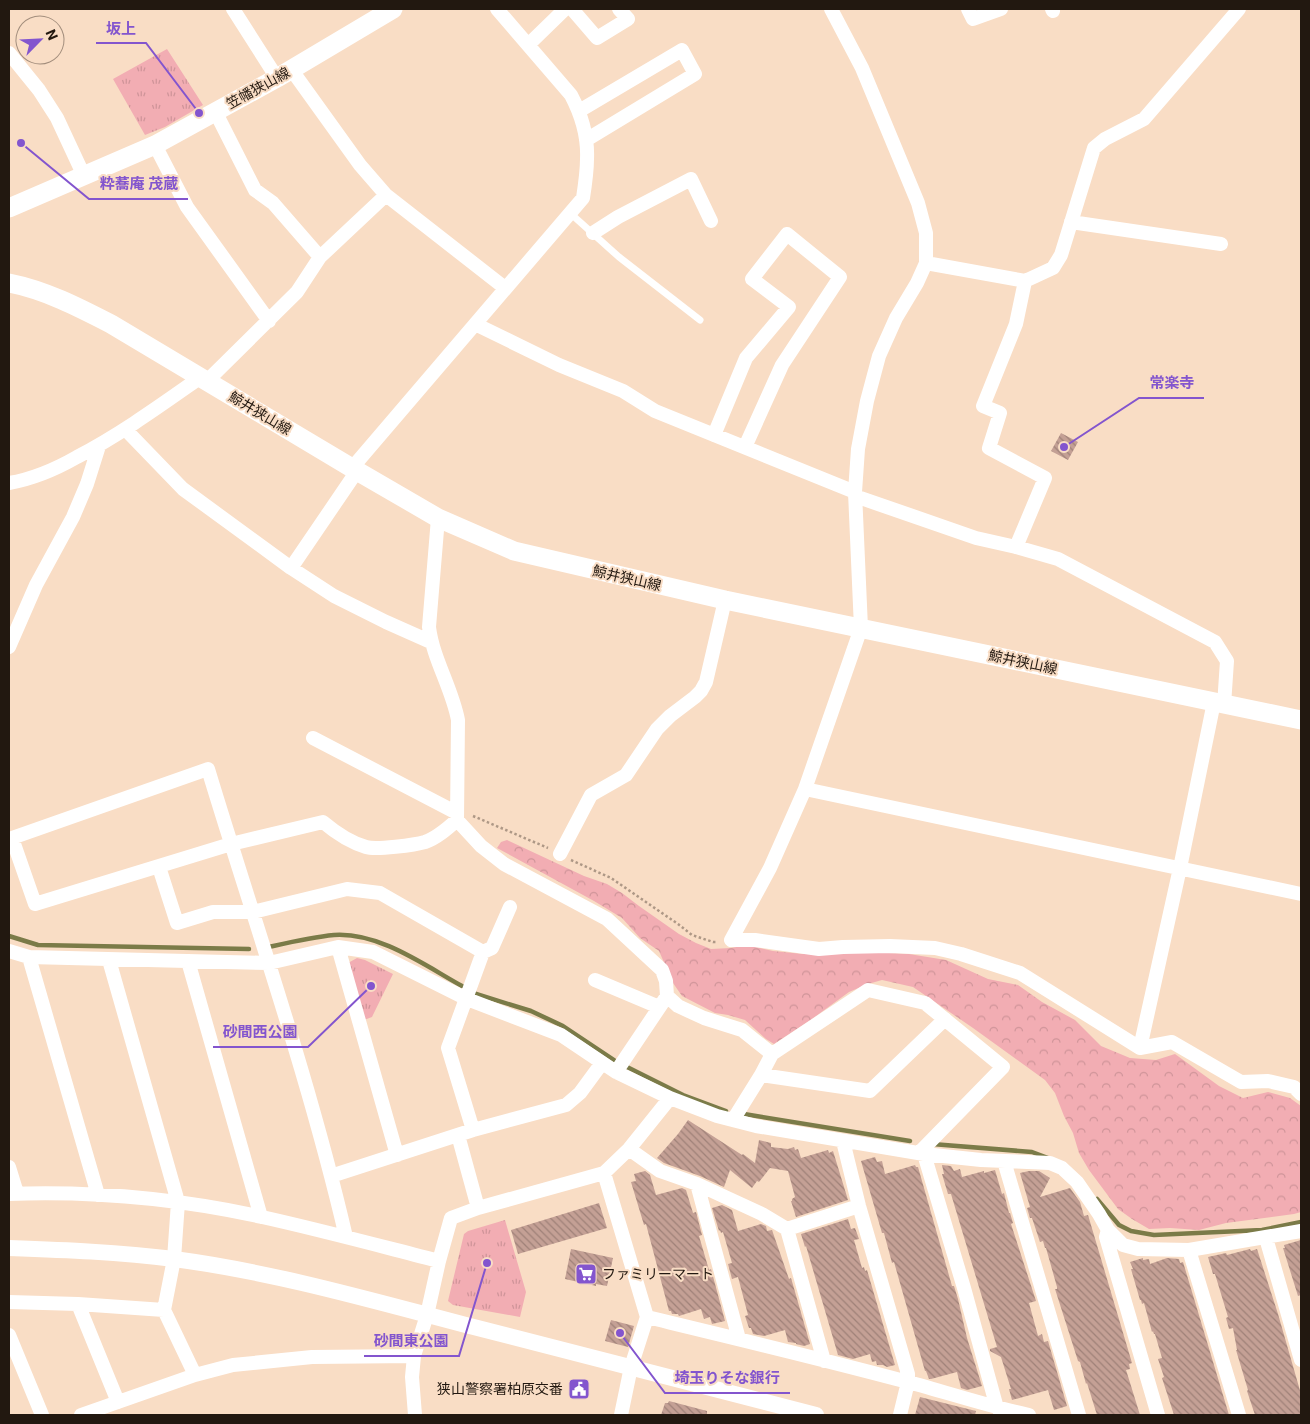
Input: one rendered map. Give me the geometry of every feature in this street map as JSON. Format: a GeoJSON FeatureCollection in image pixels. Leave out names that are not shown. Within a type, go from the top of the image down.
{"type":"FeatureCollection","features":[{"type":"Feature","properties":{"kind":"main road","name":"笠幡狭山線"},"geometry":{"type":"LineString","coordinates":[[9,208],[154,145],[284,73],[393,9]]}},
{"type":"Feature","properties":{"kind":"main road","name":"鯨井狭山線"},"geometry":{"type":"LineString","coordinates":[[9,282],[44,293],[111,324],[354,470],[438,518],[514,551],[725,600],[1301,720]]}},
{"type":"Feature","properties":{"kind":"street"},"geometry":{"type":"LineString","coordinates":[[233,9],[386,195],[505,288]]}},
{"type":"Feature","properties":{"kind":"street"},"geometry":{"type":"LineString","coordinates":[[291,568],[354,470],[505,288],[583,198],[588,158],[579,111],[570,95],[497,9]]}},
{"type":"Feature","properties":{"kind":"street"},"geometry":{"type":"LineString","coordinates":[[528,46],[565,9]]}},
{"type":"Feature","properties":{"kind":"street"},"geometry":{"type":"LineString","coordinates":[[572,9],[597,38],[628,19],[620,9]]}},
{"type":"Feature","properties":{"kind":"street"},"geometry":{"type":"LineString","coordinates":[[968,9],[973,19],[1001,9]]}},
{"type":"Feature","properties":{"kind":"street"},"geometry":{"type":"LineString","coordinates":[[926,262],[1025,281],[1053,268],[1061,255],[1094,148],[1104,139],[1144,118],[1239,9]]}},
{"type":"Feature","properties":{"kind":"street"},"geometry":{"type":"LineString","coordinates":[[836,11],[862,68],[918,203],[926,233],[926,262],[917,284],[896,318],[880,356],[867,401],[858,449],[855,494],[861,628],[805,789],[770,868],[731,940],[756,940],[819,949],[890,946],[935,948],[961,954],[1020,973],[1140,1048],[1172,1042],[1241,1082],[1268,1081],[1294,1087],[1301,1094]]}},
{"type":"Feature","properties":{"kind":"street"},"geometry":{"type":"LineString","coordinates":[[579,111],[682,50],[695,74],[586,140]]}},
{"type":"Feature","properties":{"kind":"street"},"geometry":{"type":"LineString","coordinates":[[9,53],[39,90],[57,118],[84,176]]}},
{"type":"Feature","properties":{"kind":"street"},"geometry":{"type":"LineString","coordinates":[[215,111],[254,190],[273,203],[320,257]]}},
{"type":"Feature","properties":{"kind":"street"},"geometry":{"type":"LineString","coordinates":[[154,145],[187,207],[269,321]]}},
{"type":"Feature","properties":{"kind":"street"},"geometry":{"type":"LineString","coordinates":[[593,233],[618,217],[691,179],[710,221]]}},
{"type":"Feature","properties":{"kind":"street"},"geometry":{"type":"LineString","coordinates":[[9,483],[34,477],[60,467],[99,446],[204,379],[269,321],[302,286],[320,257],[386,195]]}},
{"type":"Feature","properties":{"kind":"street"},"geometry":{"type":"LineString","coordinates":[[1071,222],[1221,244]]}},
{"type":"Feature","properties":{"kind":"street"},"geometry":{"type":"LineString","coordinates":[[714,435],[746,358],[789,307],[752,279],[787,234],[840,277],[782,365],[745,447]]}},
{"type":"Feature","properties":{"kind":"street"},"geometry":{"type":"LineString","coordinates":[[1016,547],[1045,478],[989,448],[1000,413],[983,406],[1016,324],[1025,281]]}},
{"type":"Feature","properties":{"kind":"street"},"geometry":{"type":"LineString","coordinates":[[475,324],[559,365],[623,391],[655,411],[855,494],[976,538],[1058,559],[1215,642],[1226,661],[1219,703],[1140,1048]]}},
{"type":"Feature","properties":{"kind":"street"},"geometry":{"type":"LineString","coordinates":[[125,430],[183,489],[291,568],[334,596],[431,642]]}},
{"type":"Feature","properties":{"kind":"street"},"geometry":{"type":"LineString","coordinates":[[9,647],[36,585],[73,518],[87,484],[99,446]]}},
{"type":"Feature","properties":{"kind":"street"},"geometry":{"type":"LineString","coordinates":[[346,1237],[331,1176],[269,962],[231,844],[208,768],[11,839],[35,904],[231,844],[323,822],[342,838],[368,848],[425,842],[445,831],[457,816],[458,720],[455,705],[431,642],[429,627],[438,518]]}},
{"type":"Feature","properties":{"kind":"street"},"geometry":{"type":"LineString","coordinates":[[560,854],[591,795],[626,776],[657,729],[701,691],[706,682],[725,600]]}},
{"type":"Feature","properties":{"kind":"street"},"geometry":{"type":"LineString","coordinates":[[313,738],[457,816],[481,846],[504,864],[607,919],[662,970],[666,980],[663,1002],[616,1072]]}},
{"type":"Feature","properties":{"kind":"street"},"geometry":{"type":"LineString","coordinates":[[805,789],[1301,894]]}},
{"type":"Feature","properties":{"kind":"street"},"geometry":{"type":"LineString","coordinates":[[159,867],[177,923],[213,912],[253,912],[347,888],[380,894],[483,952]]}},
{"type":"Feature","properties":{"kind":"street"},"geometry":{"type":"LineString","coordinates":[[473,1130],[448,1048],[483,952],[492,948],[510,907]]}},
{"type":"Feature","properties":{"kind":"street"},"geometry":{"type":"LineString","coordinates":[[338,947],[397,1155]]}},
{"type":"Feature","properties":{"kind":"street"},"geometry":{"type":"LineString","coordinates":[[9,951],[29,957],[269,962],[338,947],[373,952],[467,999],[561,1035],[616,1072],[670,1098],[717,1116],[756,1126],[921,1153],[981,1160],[1050,1163],[1062,1168],[1077,1182],[1108,1230],[1123,1245],[1138,1249],[1189,1250],[1301,1231]]}},
{"type":"Feature","properties":{"kind":"street"},"geometry":{"type":"LineString","coordinates":[[29,957],[98,1195]]}},
{"type":"Feature","properties":{"kind":"street"},"geometry":{"type":"LineString","coordinates":[[109,960],[178,1202],[174,1259],[164,1310],[195,1375]]}},
{"type":"Feature","properties":{"kind":"street"},"geometry":{"type":"LineString","coordinates":[[188,961],[260,1217]]}},
{"type":"Feature","properties":{"kind":"street"},"geometry":{"type":"LineString","coordinates":[[595,980],[678,1006],[704,1018],[742,1030],[772,1054]]}},
{"type":"Feature","properties":{"kind":"street"},"geometry":{"type":"LineString","coordinates":[[733,1120],[772,1054],[868,990],[925,1003],[1003,1067],[921,1153]]}},
{"type":"Feature","properties":{"kind":"street"},"geometry":{"type":"LineString","coordinates":[[761,1075],[870,1091],[945,1019]]}},
{"type":"Feature","properties":{"kind":"street"},"geometry":{"type":"LineString","coordinates":[[331,1176],[473,1130],[566,1105],[580,1093],[602,1063]]}},
{"type":"Feature","properties":{"kind":"street"},"geometry":{"type":"LineString","coordinates":[[415,1415],[412,1377],[414,1356],[427,1315],[439,1261],[452,1218],[478,1208],[604,1172],[629,1149],[670,1098]]}},
{"type":"Feature","properties":{"kind":"street"},"geometry":{"type":"LineString","coordinates":[[458,1135],[478,1208]]}},
{"type":"Feature","properties":{"kind":"street"},"geometry":{"type":"LineString","coordinates":[[843,1141],[859,1206],[908,1374],[908,1382],[900,1415]]}},
{"type":"Feature","properties":{"kind":"street"},"geometry":{"type":"LineString","coordinates":[[629,1149],[660,1171],[697,1184],[762,1214],[788,1229],[824,1361]]}},
{"type":"Feature","properties":{"kind":"street"},"geometry":{"type":"LineString","coordinates":[[921,1153],[961,1278],[997,1408]]}},
{"type":"Feature","properties":{"kind":"street"},"geometry":{"type":"LineString","coordinates":[[1004,1161],[1079,1415]]}},
{"type":"Feature","properties":{"kind":"street"},"geometry":{"type":"LineString","coordinates":[[9,1168],[13,1194],[98,1195],[178,1202],[260,1217],[439,1261]]}},
{"type":"Feature","properties":{"kind":"street"},"geometry":{"type":"LineString","coordinates":[[604,1172],[647,1317],[631,1367],[621,1415]]}},
{"type":"Feature","properties":{"kind":"street"},"geometry":{"type":"LineString","coordinates":[[697,1184],[739,1339]]}},
{"type":"Feature","properties":{"kind":"street"},"geometry":{"type":"LineString","coordinates":[[788,1229],[859,1206]]}},
{"type":"Feature","properties":{"kind":"street"},"geometry":{"type":"LineString","coordinates":[[1108,1230],[1106,1237],[1158,1415]]}},
{"type":"Feature","properties":{"kind":"street"},"geometry":{"type":"LineString","coordinates":[[1266,1238],[1301,1360]]}},
{"type":"Feature","properties":{"kind":"street"},"geometry":{"type":"LineString","coordinates":[[9,1248],[100,1251],[174,1259],[238,1269],[281,1278],[816,1415]]}},
{"type":"Feature","properties":{"kind":"street"},"geometry":{"type":"LineString","coordinates":[[1189,1250],[1238,1415]]}},
{"type":"Feature","properties":{"kind":"street"},"geometry":{"type":"LineString","coordinates":[[9,1302],[78,1304],[164,1310]]}},
{"type":"Feature","properties":{"kind":"street"},"geometry":{"type":"LineString","coordinates":[[78,1304],[118,1402]]}},
{"type":"Feature","properties":{"kind":"street"},"geometry":{"type":"LineString","coordinates":[[647,1317],[908,1382],[997,1408],[1029,1415]]}},
{"type":"Feature","properties":{"kind":"street"},"geometry":{"type":"LineString","coordinates":[[9,1335],[42,1415]]}},
{"type":"Feature","properties":{"kind":"street"},"geometry":{"type":"LineString","coordinates":[[81,1415],[195,1375],[233,1365],[312,1357],[414,1356]]}},
{"type":"Feature","properties":{"kind":"lane"},"geometry":{"type":"LineString","coordinates":[[570,213],[619,257],[700,320]]}},
{"type":"Feature","properties":{"kind":"path"},"geometry":{"type":"LineString","coordinates":[[457,816],[474,816],[548,847],[611,878],[678,924],[692,936],[713,942],[731,940]]}},
{"type":"Feature","properties":{"kind":"green space"},"geometry":{"type":"Polygon","coordinates":[[[167,49],[203,105],[165,127],[145,135],[113,79],[167,49]]]}},
{"type":"Feature","properties":{"kind":"green space"},"geometry":{"type":"Polygon","coordinates":[[[507,840],[584,876],[607,884],[679,934],[711,949],[747,945],[773,951],[803,954],[849,951],[909,954],[946,960],[988,979],[1018,985],[1042,1002],[1075,1020],[1101,1046],[1130,1058],[1156,1060],[1175,1054],[1219,1086],[1243,1098],[1268,1092],[1290,1098],[1301,1106],[1301,1212],[1226,1223],[1199,1230],[1149,1229],[1118,1209],[1089,1170],[1079,1153],[1073,1133],[1055,1093],[1045,1080],[913,987],[882,980],[868,984],[849,992],[774,1044],[745,1020],[715,1013],[682,996],[673,983],[659,951],[640,938],[622,918],[497,848],[501,842],[507,840]]]}},
{"type":"Feature","properties":{"kind":"green space"},"geometry":{"type":"Polygon","coordinates":[[[357,958],[393,974],[372,1017],[364,1020],[348,963],[357,958]]]}},
{"type":"Feature","properties":{"kind":"green space"},"geometry":{"type":"Polygon","coordinates":[[[505,1220],[526,1292],[520,1317],[453,1305],[448,1301],[464,1234],[468,1231],[505,1220]]]}},
{"type":"Feature","properties":{"kind":"building"},"geometry":{"type":"Polygon","coordinates":[[[1061,433],[1078,442],[1068,460],[1051,451],[1061,433]]]}},
{"type":"Feature","properties":{"kind":"building"},"geometry":{"type":"Polygon","coordinates":[[[688,1120],[755,1163],[759,1140],[771,1143],[771,1147],[788,1149],[794,1147],[795,1150],[798,1149],[801,1158],[828,1150],[829,1153],[833,1151],[848,1200],[796,1217],[791,1201],[795,1197],[788,1171],[770,1168],[752,1188],[730,1170],[724,1187],[664,1163],[657,1158],[688,1120]]]}},
{"type":"Feature","properties":{"kind":"building"},"geometry":{"type":"Polygon","coordinates":[[[875,1157],[877,1162],[882,1161],[885,1174],[915,1165],[918,1167],[982,1386],[967,1390],[961,1388],[957,1372],[929,1379],[925,1371],[894,1262],[892,1263],[884,1233],[882,1233],[861,1161],[875,1157]]]}},
{"type":"Feature","properties":{"kind":"building"},"geometry":{"type":"Polygon","coordinates":[[[942,1165],[951,1166],[954,1171],[960,1169],[962,1177],[995,1170],[1002,1194],[1004,1193],[1013,1223],[1011,1224],[1036,1301],[1029,1303],[1038,1336],[1042,1334],[1044,1342],[1048,1341],[1067,1406],[1054,1410],[1048,1390],[1012,1400],[1009,1389],[1011,1389],[1001,1357],[990,1351],[990,1349],[997,1347],[951,1194],[948,1194],[942,1174],[944,1174],[942,1165]]]}},
{"type":"Feature","properties":{"kind":"building"},"geometry":{"type":"Polygon","coordinates":[[[645,1171],[650,1175],[656,1195],[682,1188],[686,1190],[693,1213],[696,1212],[702,1235],[699,1236],[709,1270],[711,1269],[725,1321],[712,1324],[710,1317],[704,1319],[701,1309],[679,1316],[669,1311],[646,1224],[644,1225],[631,1182],[636,1181],[634,1174],[645,1171]]]}},
{"type":"Feature","properties":{"kind":"building"},"geometry":{"type":"Polygon","coordinates":[[[1039,1171],[1050,1178],[1040,1197],[1070,1188],[1080,1202],[1084,1216],[1088,1215],[1132,1363],[1129,1364],[1130,1369],[1126,1370],[1140,1415],[1097,1415],[1055,1289],[1057,1287],[1046,1248],[1043,1241],[1040,1242],[1027,1208],[1030,1207],[1020,1173],[1039,1171]]]}},
{"type":"Feature","properties":{"kind":"building"},"geometry":{"type":"Polygon","coordinates":[[[599,1203],[607,1228],[518,1254],[511,1230],[599,1203]]]}},
{"type":"Feature","properties":{"kind":"building"},"geometry":{"type":"Polygon","coordinates":[[[722,1205],[732,1210],[738,1231],[761,1224],[766,1226],[767,1231],[772,1230],[789,1279],[791,1278],[810,1344],[804,1346],[788,1342],[785,1330],[764,1336],[753,1334],[751,1328],[749,1328],[745,1316],[748,1315],[738,1277],[732,1279],[728,1264],[732,1263],[723,1232],[719,1231],[712,1208],[722,1205]]]}},
{"type":"Feature","properties":{"kind":"building"},"geometry":{"type":"Polygon","coordinates":[[[848,1219],[851,1229],[855,1228],[859,1239],[854,1240],[862,1268],[864,1267],[865,1271],[867,1270],[895,1365],[887,1367],[877,1365],[876,1361],[872,1362],[870,1354],[853,1359],[838,1355],[801,1234],[848,1219]]]}},
{"type":"Feature","properties":{"kind":"building"},"geometry":{"type":"Polygon","coordinates":[[[1301,1240],[1301,1295],[1298,1296],[1283,1248],[1285,1248],[1284,1245],[1301,1240]]]}},
{"type":"Feature","properties":{"kind":"building"},"geometry":{"type":"Polygon","coordinates":[[[571,1249],[613,1258],[607,1286],[596,1284],[596,1286],[565,1279],[571,1249]]]}},
{"type":"Feature","properties":{"kind":"building"},"geometry":{"type":"Polygon","coordinates":[[[1250,1249],[1251,1251],[1257,1249],[1278,1314],[1301,1394],[1301,1415],[1255,1415],[1247,1391],[1236,1350],[1233,1328],[1229,1329],[1226,1318],[1228,1317],[1208,1257],[1226,1253],[1227,1255],[1250,1249]]]}},
{"type":"Feature","properties":{"kind":"building"},"geometry":{"type":"Polygon","coordinates":[[[1143,1258],[1143,1260],[1149,1259],[1150,1264],[1167,1258],[1179,1259],[1180,1263],[1183,1262],[1229,1415],[1174,1415],[1162,1378],[1164,1377],[1158,1359],[1162,1358],[1155,1334],[1152,1332],[1144,1303],[1142,1304],[1140,1300],[1131,1269],[1133,1269],[1130,1262],[1143,1258]]]}},
{"type":"Feature","properties":{"kind":"building"},"geometry":{"type":"Polygon","coordinates":[[[611,1320],[634,1326],[628,1347],[605,1341],[611,1320]]]}},
{"type":"Feature","properties":{"kind":"building"},"geometry":{"type":"Polygon","coordinates":[[[920,1397],[976,1411],[975,1415],[915,1415],[920,1397]]]}},
{"type":"Feature","properties":{"kind":"building"},"geometry":{"type":"Polygon","coordinates":[[[669,1401],[707,1411],[707,1415],[661,1415],[665,1403],[669,1401]]]}},
{"type":"Feature","properties":{"kind":"waterway"},"geometry":{"type":"LineString","coordinates":[[269,947],[310,938],[351,935],[384,944],[417,960],[462,986]]}},
{"type":"Feature","properties":{"kind":"waterway"},"geometry":{"type":"LineString","coordinates":[[9,936],[38,945],[249,949]]}},
{"type":"Feature","properties":{"kind":"waterway"},"geometry":{"type":"LineString","coordinates":[[473,993],[531,1011],[563,1026],[614,1060]]}},
{"type":"Feature","properties":{"kind":"waterway"},"geometry":{"type":"LineString","coordinates":[[627,1067],[683,1095],[726,1111]]}},
{"type":"Feature","properties":{"kind":"waterway"},"geometry":{"type":"LineString","coordinates":[[744,1114],[910,1141]]}},
{"type":"Feature","properties":{"kind":"waterway"},"geometry":{"type":"LineString","coordinates":[[932,1144],[1032,1152],[1048,1158]]}},
{"type":"Feature","properties":{"kind":"waterway"},"geometry":{"type":"LineString","coordinates":[[1097,1199],[1119,1225],[1131,1231],[1154,1235],[1262,1230],[1301,1222]]}},
{"type":"Feature","properties":{"kind":"place","name":"坂上"},"geometry":{"type":"Point","coordinates":[199,113]}},
{"type":"Feature","properties":{"kind":"place","name":"粋蕎庵 茂蔵"},"geometry":{"type":"Point","coordinates":[21,143]}},
{"type":"Feature","properties":{"kind":"place","name":"常楽寺"},"geometry":{"type":"Point","coordinates":[1064,447]}},
{"type":"Feature","properties":{"kind":"place","name":"砂間西公園"},"geometry":{"type":"Point","coordinates":[371,986]}},
{"type":"Feature","properties":{"kind":"place","name":"砂間東公園"},"geometry":{"type":"Point","coordinates":[487,1263]}},
{"type":"Feature","properties":{"kind":"place","name":"ファミリーマート"},"geometry":{"type":"Point","coordinates":[586,1274]}},
{"type":"Feature","properties":{"kind":"place","name":"埼玉りそな銀行"},"geometry":{"type":"Point","coordinates":[620,1333]}},
{"type":"Feature","properties":{"kind":"place","name":"狭山警察署柏原交番"},"geometry":{"type":"Point","coordinates":[579,1389]}}]}
